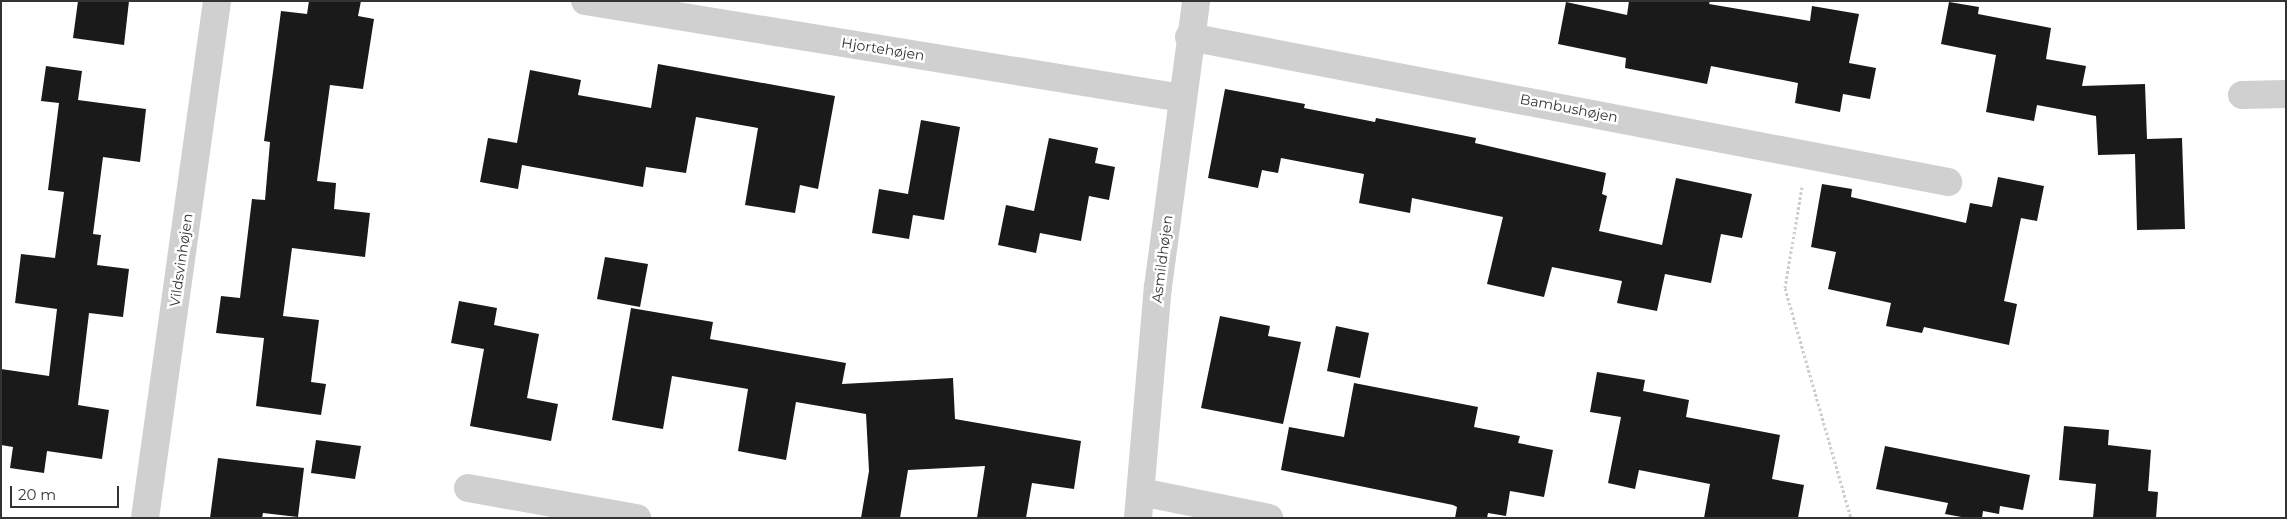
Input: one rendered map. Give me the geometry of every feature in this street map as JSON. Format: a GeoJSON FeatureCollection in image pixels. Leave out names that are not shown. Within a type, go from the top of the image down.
{"type":"FeatureCollection","features":[{"type":"Feature","properties":{"kind":"street","name":"Vildsvinhøjen"},"geometry":{"type":"LineString","coordinates":[[145,518],[217,1]]}},
{"type":"Feature","properties":{"kind":"street","name":"Hjortehøjen"},"geometry":{"type":"LineString","coordinates":[[584,1],[1182,98]]}},
{"type":"Feature","properties":{"kind":"street","name":"Asmildhøjen"},"geometry":{"type":"LineString","coordinates":[[1140,505],[1158,287],[1189,37],[1196,1]]}},
{"type":"Feature","properties":{"kind":"street","name":"Bambushøjen"},"geometry":{"type":"LineString","coordinates":[[1189,37],[1808,152],[1948,182]]}},
{"type":"Feature","properties":{"kind":"street"},"geometry":{"type":"LineString","coordinates":[[2242,95],[2286,94]]}},
{"type":"Feature","properties":{"kind":"street"},"geometry":{"type":"LineString","coordinates":[[468,488],[637,518]]}},
{"type":"Feature","properties":{"kind":"street"},"geometry":{"type":"LineString","coordinates":[[1140,505],[1269,518]]}},
{"type":"Feature","properties":{"kind":"path"},"geometry":{"type":"LineString","coordinates":[[1808,152],[1785,288],[1851,518]]}},
{"type":"Feature","properties":{"kind":"building"},"geometry":{"type":"Polygon","coordinates":[[[78,1],[129,1],[124,45],[73,38],[78,1]]]}},
{"type":"Feature","properties":{"kind":"building"},"geometry":{"type":"Polygon","coordinates":[[[309,1],[361,1],[358,16],[374,19],[363,89],[330,85],[317,181],[336,183],[334,209],[370,213],[365,257],[292,248],[283,316],[319,320],[311,382],[326,384],[321,415],[256,406],[264,338],[216,333],[221,296],[240,298],[252,199],[265,200],[270,142],[264,141],[281,11],[307,14],[309,1]]]}},
{"type":"Feature","properties":{"kind":"building"},"geometry":{"type":"Polygon","coordinates":[[[1629,1],[1710,1],[1709,4],[1810,21],[1812,6],[1859,14],[1849,63],[1876,68],[1870,99],[1843,94],[1840,112],[1795,103],[1798,83],[1711,66],[1707,84],[1625,68],[1626,58],[1558,44],[1566,2],[1627,15],[1629,1]]]}},
{"type":"Feature","properties":{"kind":"building"},"geometry":{"type":"Polygon","coordinates":[[[1949,2],[1979,7],[1978,14],[2051,28],[2046,59],[2086,66],[2082,86],[2145,84],[2147,139],[2182,138],[2185,229],[2137,230],[2135,154],[2098,155],[2096,116],[2037,105],[2034,121],[1986,112],[1996,55],[1941,44],[1949,2]]]}},
{"type":"Feature","properties":{"kind":"building"},"geometry":{"type":"Polygon","coordinates":[[[658,64],[835,96],[818,189],[800,185],[795,213],[745,205],[758,128],[696,117],[686,173],[646,167],[643,187],[522,165],[518,189],[480,182],[488,138],[517,143],[530,70],[581,80],[578,95],[651,108],[658,64]]]}},
{"type":"Feature","properties":{"kind":"building"},"geometry":{"type":"Polygon","coordinates":[[[46,66],[82,71],[78,100],[146,109],[140,162],[103,157],[93,234],[101,235],[97,265],[129,269],[123,317],[89,313],[78,405],[109,410],[102,459],[47,451],[44,473],[10,468],[13,447],[1,445],[1,369],[49,376],[57,309],[15,303],[21,254],[55,258],[64,192],[48,190],[59,103],[41,101],[46,66]]]}},
{"type":"Feature","properties":{"kind":"building"},"geometry":{"type":"Polygon","coordinates":[[[1225,89],[1305,104],[1304,108],[1375,122],[1376,118],[1476,138],[1475,143],[1606,173],[1602,194],[1607,196],[1599,231],[1662,245],[1676,178],[1752,194],[1742,238],[1721,234],[1711,283],[1665,274],[1657,311],[1617,303],[1622,281],[1552,267],[1544,297],[1487,284],[1503,217],[1412,198],[1410,213],[1359,203],[1364,174],[1281,158],[1278,173],[1262,170],[1258,188],[1208,178],[1225,89]]]}},
{"type":"Feature","properties":{"kind":"building"},"geometry":{"type":"Polygon","coordinates":[[[921,120],[960,127],[944,220],[913,215],[909,239],[872,233],[879,189],[908,194],[921,120]]]}},
{"type":"Feature","properties":{"kind":"building"},"geometry":{"type":"Polygon","coordinates":[[[1049,138],[1098,148],[1095,163],[1115,167],[1109,200],[1089,196],[1081,241],[1040,233],[1036,253],[998,245],[1006,205],[1034,211],[1049,138]]]}},
{"type":"Feature","properties":{"kind":"building"},"geometry":{"type":"Polygon","coordinates":[[[1998,177],[2044,186],[2037,221],[2021,218],[2004,301],[2017,304],[2009,345],[1924,327],[1922,333],[1886,326],[1891,303],[1828,289],[1836,252],[1811,247],[1822,184],[1852,189],[1851,197],[1966,223],[1970,203],[1992,207],[1998,177]]]}},
{"type":"Feature","properties":{"kind":"building"},"geometry":{"type":"Polygon","coordinates":[[[605,257],[648,264],[640,307],[597,299],[605,257]]]}},
{"type":"Feature","properties":{"kind":"building"},"geometry":{"type":"Polygon","coordinates":[[[459,301],[497,308],[494,325],[539,334],[527,398],[558,404],[551,441],[470,426],[484,349],[451,343],[459,301]]]}},
{"type":"Feature","properties":{"kind":"building"},"geometry":{"type":"Polygon","coordinates":[[[631,308],[713,322],[710,339],[846,363],[842,384],[953,378],[955,419],[1081,441],[1074,489],[1032,483],[1026,518],[977,518],[985,466],[908,470],[900,518],[861,518],[869,471],[866,414],[796,402],[786,460],[738,451],[748,389],[672,376],[663,429],[612,420],[631,308]]]}},
{"type":"Feature","properties":{"kind":"building"},"geometry":{"type":"Polygon","coordinates":[[[1220,316],[1270,326],[1268,336],[1301,342],[1283,424],[1201,408],[1220,316]]]}},
{"type":"Feature","properties":{"kind":"building"},"geometry":{"type":"Polygon","coordinates":[[[1336,326],[1369,333],[1360,378],[1327,371],[1336,326]]]}},
{"type":"Feature","properties":{"kind":"building"},"geometry":{"type":"Polygon","coordinates":[[[1597,372],[1645,380],[1643,391],[1689,400],[1686,417],[1780,435],[1772,479],[1804,485],[1798,518],[1704,518],[1710,484],[1639,470],[1635,489],[1608,483],[1621,417],[1590,412],[1597,372]]]}},
{"type":"Feature","properties":{"kind":"building"},"geometry":{"type":"Polygon","coordinates":[[[1354,383],[1478,407],[1474,427],[1520,436],[1518,443],[1553,450],[1544,497],[1510,491],[1506,516],[1488,513],[1487,518],[1455,518],[1457,507],[1453,505],[1281,470],[1289,427],[1344,437],[1354,383]]]}},
{"type":"Feature","properties":{"kind":"building"},"geometry":{"type":"Polygon","coordinates":[[[2064,426],[2109,430],[2108,445],[2151,450],[2148,491],[2158,492],[2156,518],[2093,518],[2096,484],[2059,480],[2064,426]]]}},
{"type":"Feature","properties":{"kind":"building"},"geometry":{"type":"Polygon","coordinates":[[[316,440],[361,446],[355,479],[311,473],[316,440]]]}},
{"type":"Feature","properties":{"kind":"building"},"geometry":{"type":"Polygon","coordinates":[[[1885,446],[2030,475],[2023,510],[2000,506],[1999,514],[1983,511],[1982,518],[1967,518],[1945,514],[1948,503],[1876,489],[1885,446]]]}},
{"type":"Feature","properties":{"kind":"building"},"geometry":{"type":"Polygon","coordinates":[[[218,458],[304,468],[298,517],[263,513],[262,518],[210,518],[218,458]]]}}]}
